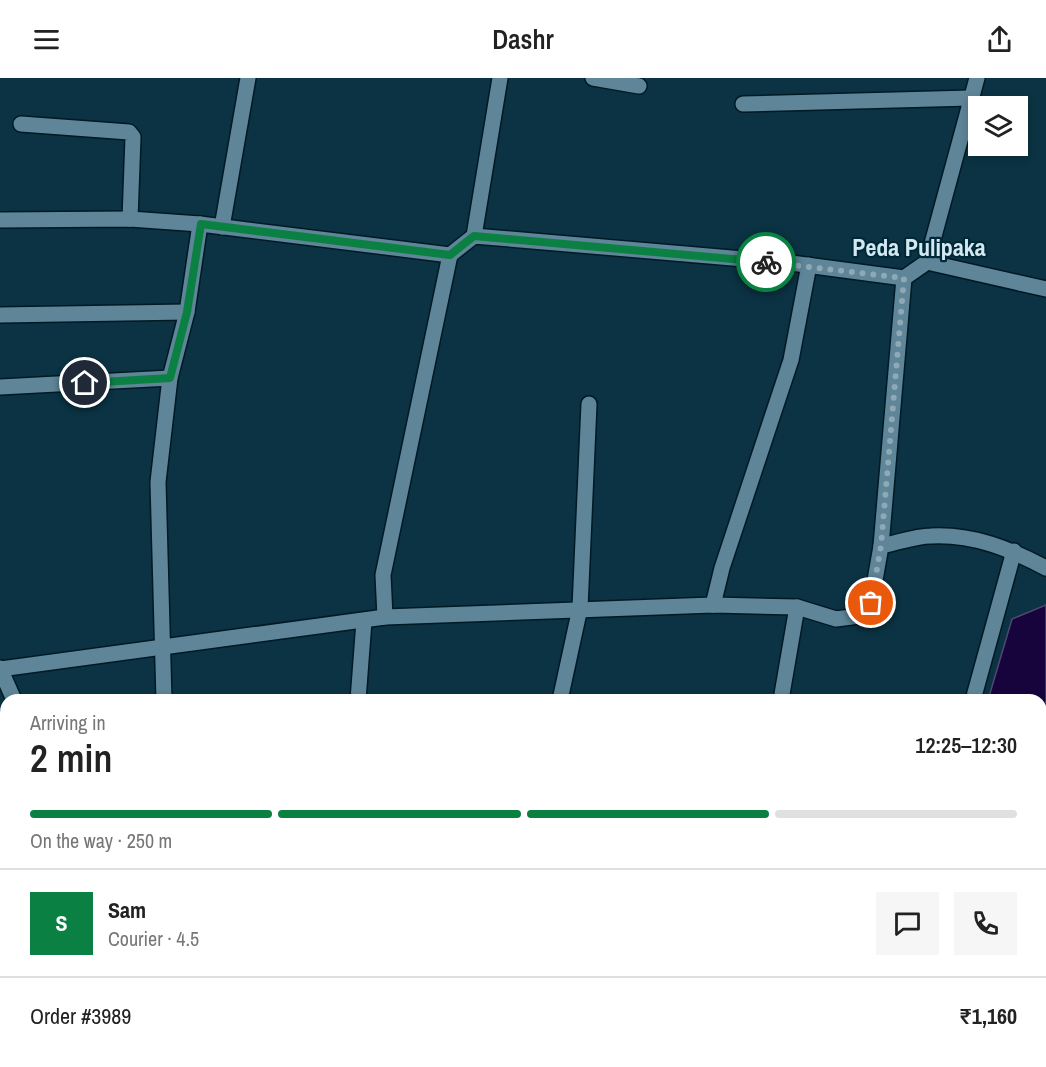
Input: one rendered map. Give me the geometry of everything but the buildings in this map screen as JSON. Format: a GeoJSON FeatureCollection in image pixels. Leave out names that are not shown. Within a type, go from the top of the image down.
{"type":"FeatureCollection","features":[{"type":"Feature","properties":{"kind":"street"},"geometry":{"type":"LineString","coordinates":[[222,227],[248,78]]}},
{"type":"Feature","properties":{"kind":"street"},"geometry":{"type":"LineString","coordinates":[[385,617],[383,575],[406,476],[450,255],[474,236],[500,78]]}},
{"type":"Feature","properties":{"kind":"street"},"geometry":{"type":"LineString","coordinates":[[593,78],[639,86]]}},
{"type":"Feature","properties":{"kind":"street"},"geometry":{"type":"LineString","coordinates":[[971,96],[977,78]]}},
{"type":"Feature","properties":{"kind":"street"},"geometry":{"type":"LineString","coordinates":[[743,104],[968,98]]}},
{"type":"Feature","properties":{"kind":"street"},"geometry":{"type":"LineString","coordinates":[[474,236],[809,265],[904,278],[927,262],[968,106]]}},
{"type":"Feature","properties":{"kind":"street"},"geometry":{"type":"LineString","coordinates":[[21,123],[129,132],[133,137],[130,219]]}},
{"type":"Feature","properties":{"kind":"street"},"geometry":{"type":"LineString","coordinates":[[0,220],[130,219],[201,224],[450,255]]}},
{"type":"Feature","properties":{"kind":"street"},"geometry":{"type":"LineString","coordinates":[[164,694],[158,482],[170,378],[187,312],[201,224]]}},
{"type":"Feature","properties":{"kind":"street"},"geometry":{"type":"LineString","coordinates":[[927,262],[1046,289]]}},
{"type":"Feature","properties":{"kind":"street"},"geometry":{"type":"LineString","coordinates":[[713,605],[725,558],[791,360],[809,265]]}},
{"type":"Feature","properties":{"kind":"street"},"geometry":{"type":"LineString","coordinates":[[11,694],[0,669],[385,617],[713,605],[797,607],[836,619],[859,616],[871,603],[881,546],[904,278]]}},
{"type":"Feature","properties":{"kind":"street"},"geometry":{"type":"LineString","coordinates":[[0,315],[187,312]]}},
{"type":"Feature","properties":{"kind":"street"},"geometry":{"type":"LineString","coordinates":[[0,387],[170,378]]}},
{"type":"Feature","properties":{"kind":"street"},"geometry":{"type":"LineString","coordinates":[[561,694],[580,609],[589,404]]}},
{"type":"Feature","properties":{"kind":"street"},"geometry":{"type":"LineString","coordinates":[[881,546],[930,535],[983,540],[1014,551],[1046,568]]}},
{"type":"Feature","properties":{"kind":"street"},"geometry":{"type":"LineString","coordinates":[[975,694],[1014,551]]}},
{"type":"Feature","properties":{"kind":"street"},"geometry":{"type":"LineString","coordinates":[[782,694],[797,607]]}},
{"type":"Feature","properties":{"kind":"street"},"geometry":{"type":"LineString","coordinates":[[358,694],[364,621]]}},
{"type":"Feature","properties":{"kind":"shaded area"},"geometry":{"type":"Polygon","coordinates":[[[1046,605],[1046,694],[990,694],[1012,619],[1046,605]]]}},
{"type":"Feature","properties":{"kind":"way so far"},"geometry":{"type":"LineString","coordinates":[[766,262],[809,265],[873,276],[904,278],[881,546],[871,603]]}},
{"type":"Feature","properties":{"kind":"district","name":"Peda Pulipaka"},"geometry":{"type":"Point","coordinates":[919,248]}},
{"type":"Feature","properties":{"kind":"route"},"geometry":{"type":"LineString","coordinates":[[85,383],[170,378],[187,312],[201,224],[450,255],[474,236],[766,262]]}}]}
